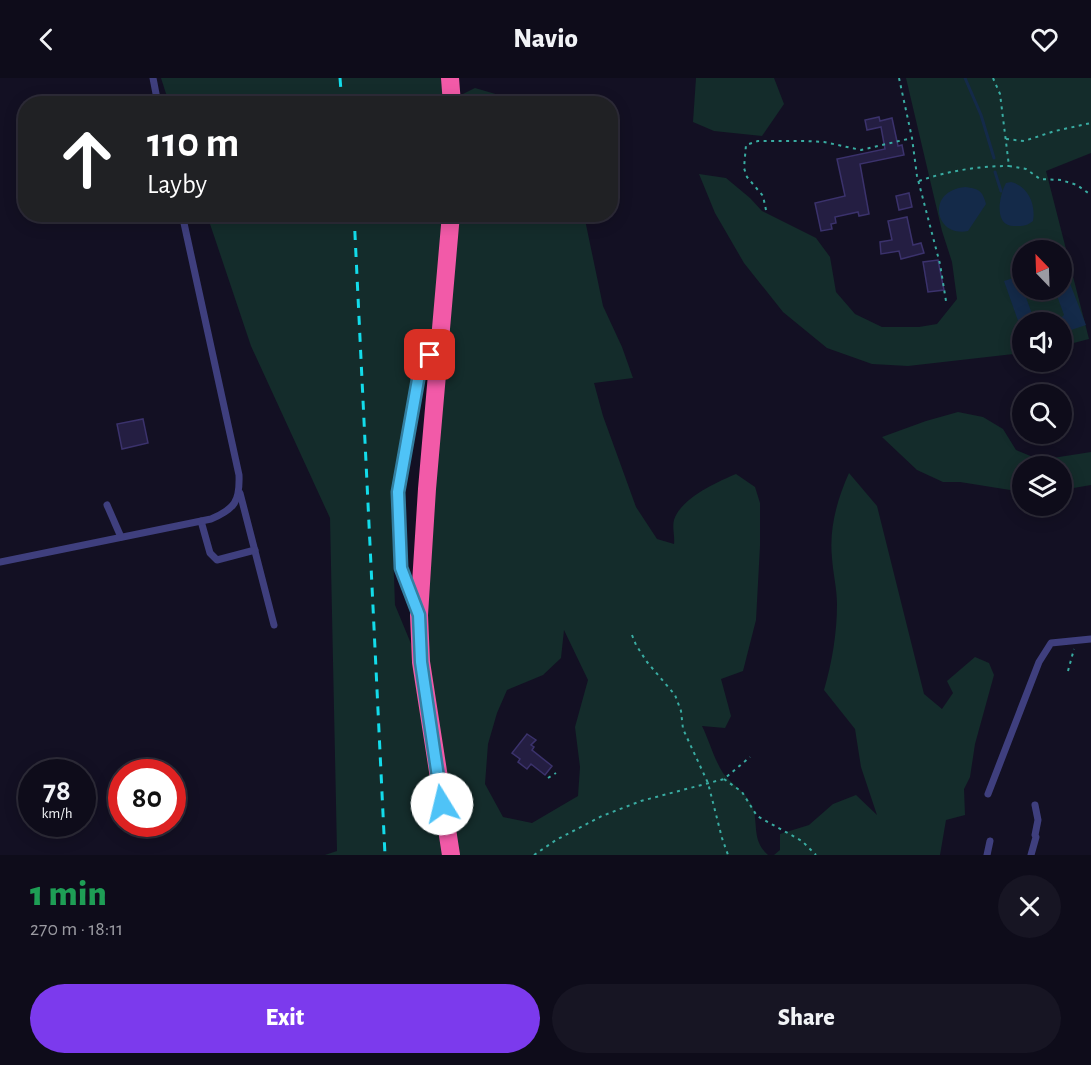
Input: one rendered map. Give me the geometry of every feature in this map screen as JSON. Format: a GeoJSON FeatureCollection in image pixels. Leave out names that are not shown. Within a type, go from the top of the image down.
{"type":"FeatureCollection","features":[{"type":"Feature","properties":{"kind":"highway"},"geometry":{"type":"LineString","coordinates":[[450,78],[451,96]]}},
{"type":"Feature","properties":{"kind":"highway"},"geometry":{"type":"LineString","coordinates":[[450,222],[427,489],[419,615],[421,662],[451,855]]}},
{"type":"Feature","properties":{"kind":"lane"},"geometry":{"type":"LineString","coordinates":[[153,78],[156,96]]}},
{"type":"Feature","properties":{"kind":"lane"},"geometry":{"type":"LineString","coordinates":[[184,222],[239,475],[240,493],[274,624]]}},
{"type":"Feature","properties":{"kind":"lane"},"geometry":{"type":"LineString","coordinates":[[419,615],[401,568],[398,492],[419,374],[441,335]]}},
{"type":"Feature","properties":{"kind":"lane"},"geometry":{"type":"LineString","coordinates":[[0,562],[201,521],[220,515],[231,508],[240,493]]}},
{"type":"Feature","properties":{"kind":"lane"},"geometry":{"type":"LineString","coordinates":[[107,505],[121,537]]}},
{"type":"Feature","properties":{"kind":"lane"},"geometry":{"type":"LineString","coordinates":[[201,521],[210,553],[217,560],[255,550]]}},
{"type":"Feature","properties":{"kind":"lane"},"geometry":{"type":"LineString","coordinates":[[987,794],[1046,649],[1051,643],[1091,639]]}},
{"type":"Feature","properties":{"kind":"lane"},"geometry":{"type":"LineString","coordinates":[[1031,855],[1038,820],[1035,805]]}},
{"type":"Feature","properties":{"kind":"lane"},"geometry":{"type":"LineString","coordinates":[[987,855],[990,841]]}},
{"type":"Feature","properties":{"kind":"path"},"geometry":{"type":"LineString","coordinates":[[899,78],[912,138],[918,182],[940,264],[946,301]]}},
{"type":"Feature","properties":{"kind":"path"},"geometry":{"type":"LineString","coordinates":[[993,78],[1000,94],[1009,166]]}},
{"type":"Feature","properties":{"kind":"path"},"geometry":{"type":"LineString","coordinates":[[1006,139],[1024,141],[1091,123]]}},
{"type":"Feature","properties":{"kind":"path"},"geometry":{"type":"LineString","coordinates":[[766,210],[763,196],[747,177],[744,168],[747,145],[758,141],[806,141],[824,142],[861,150],[912,138]]}},
{"type":"Feature","properties":{"kind":"path"},"geometry":{"type":"LineString","coordinates":[[918,182],[929,177],[985,166],[1009,166],[1026,169],[1040,179],[1061,180],[1077,185],[1090,196]]}},
{"type":"Feature","properties":{"kind":"path"},"geometry":{"type":"LineString","coordinates":[[632,635],[647,662],[675,695],[681,711],[683,729],[708,783],[728,855]]}},
{"type":"Feature","properties":{"kind":"path"},"geometry":{"type":"LineString","coordinates":[[1068,671],[1075,640]]}},
{"type":"Feature","properties":{"kind":"path"},"geometry":{"type":"LineString","coordinates":[[534,855],[556,840],[602,816],[641,801],[724,779],[750,757]]}},
{"type":"Feature","properties":{"kind":"path"},"geometry":{"type":"LineString","coordinates":[[548,778],[556,773]]}},
{"type":"Feature","properties":{"kind":"path"},"geometry":{"type":"LineString","coordinates":[[724,779],[742,792],[757,816],[802,841],[816,855]]}},
{"type":"Feature","properties":{"kind":"green space"},"geometry":{"type":"Polygon","coordinates":[[[161,78],[442,78],[443,96],[167,96],[161,78]]]}},
{"type":"Feature","properties":{"kind":"green space"},"geometry":{"type":"Polygon","coordinates":[[[696,78],[774,78],[784,104],[762,136],[714,131],[693,122],[696,78]]]}},
{"type":"Feature","properties":{"kind":"green space"},"geometry":{"type":"Polygon","coordinates":[[[906,78],[1091,78],[1091,153],[1046,171],[1064,240],[1012,240],[1012,300],[1072,300],[1072,273],[1089,339],[1072,343],[1072,312],[1012,312],[1012,354],[908,366],[872,364],[827,348],[783,312],[744,263],[715,213],[699,174],[726,178],[762,211],[816,238],[830,257],[836,292],[855,314],[882,327],[919,327],[937,324],[957,299],[952,262],[942,231],[906,78]]]}},
{"type":"Feature","properties":{"kind":"green space"},"geometry":{"type":"Polygon","coordinates":[[[475,88],[502,96],[459,96],[475,88]]]}},
{"type":"Feature","properties":{"kind":"green space"},"geometry":{"type":"Polygon","coordinates":[[[209,222],[442,222],[434,336],[412,375],[391,493],[395,605],[414,651],[445,855],[325,855],[337,851],[330,518],[251,346],[209,222]]]}},
{"type":"Feature","properties":{"kind":"green space"},"geometry":{"type":"Polygon","coordinates":[[[456,222],[585,222],[603,306],[633,378],[594,383],[603,416],[636,507],[657,539],[674,544],[673,523],[678,512],[692,498],[719,481],[736,474],[755,487],[760,503],[756,620],[743,671],[721,679],[731,716],[725,728],[702,726],[723,773],[751,804],[759,843],[768,855],[457,855],[425,648],[426,603],[456,222]],[[564,630],[561,658],[543,675],[507,690],[497,713],[488,744],[485,784],[503,817],[532,823],[578,796],[580,767],[575,727],[588,680],[564,630]]]}},
{"type":"Feature","properties":{"kind":"green space"},"geometry":{"type":"Polygon","coordinates":[[[958,412],[983,417],[1003,429],[1016,450],[1030,456],[1012,456],[1012,490],[960,482],[943,482],[917,470],[882,437],[958,412]]]}},
{"type":"Feature","properties":{"kind":"green space"},"geometry":{"type":"Polygon","coordinates":[[[1091,452],[1091,485],[1072,488],[1072,456],[1066,456],[1091,452]]]}},
{"type":"Feature","properties":{"kind":"green space"},"geometry":{"type":"Polygon","coordinates":[[[849,473],[877,506],[924,694],[942,709],[953,693],[947,681],[975,657],[989,663],[994,675],[975,744],[970,777],[964,789],[965,815],[946,820],[940,855],[774,855],[780,850],[780,834],[809,825],[833,804],[856,795],[877,815],[861,767],[855,729],[824,690],[834,648],[837,615],[831,547],[833,525],[849,473]]]}},
{"type":"Feature","properties":{"kind":"water"},"geometry":{"type":"Polygon","coordinates":[[[1011,182],[1022,187],[1032,202],[1033,221],[1027,225],[1008,225],[1003,222],[1000,210],[1001,195],[1006,183],[1011,182]]]}},
{"type":"Feature","properties":{"kind":"water"},"geometry":{"type":"Polygon","coordinates":[[[965,187],[979,191],[986,204],[968,231],[957,231],[948,228],[942,221],[939,213],[940,205],[944,197],[952,190],[965,187]]]}},
{"type":"Feature","properties":{"kind":"water"},"geometry":{"type":"Polygon","coordinates":[[[1012,278],[1012,300],[1027,300],[1031,312],[1015,312],[1004,281],[1012,278]]]}},
{"type":"Feature","properties":{"kind":"water"},"geometry":{"type":"Polygon","coordinates":[[[1072,289],[1086,325],[1072,330],[1072,312],[1063,312],[1059,300],[1072,300],[1072,289]]]}},
{"type":"Feature","properties":{"kind":"building"},"geometry":{"type":"Polygon","coordinates":[[[879,117],[880,121],[892,118],[898,146],[902,145],[904,155],[860,164],[869,214],[859,216],[858,212],[835,217],[836,223],[831,224],[832,229],[821,231],[815,203],[845,196],[837,159],[885,149],[881,127],[867,130],[865,120],[879,117]]]}},
{"type":"Feature","properties":{"kind":"building"},"geometry":{"type":"Polygon","coordinates":[[[909,193],[912,207],[899,210],[896,196],[909,193]]]}},
{"type":"Feature","properties":{"kind":"building"},"geometry":{"type":"Polygon","coordinates":[[[907,217],[913,245],[921,243],[924,253],[901,259],[899,251],[881,254],[880,242],[892,240],[888,221],[907,217]]]}},
{"type":"Feature","properties":{"kind":"building"},"geometry":{"type":"Polygon","coordinates":[[[938,260],[944,290],[928,292],[923,262],[938,260]]]}},
{"type":"Feature","properties":{"kind":"building"},"geometry":{"type":"Polygon","coordinates":[[[143,419],[148,443],[122,449],[117,424],[143,419]]]}},
{"type":"Feature","properties":{"kind":"building"},"geometry":{"type":"Polygon","coordinates":[[[527,734],[536,740],[531,745],[534,747],[532,750],[552,766],[545,775],[531,764],[527,769],[512,753],[527,734]]]}},
{"type":"Feature","properties":{"kind":"waterway"},"geometry":{"type":"LineString","coordinates":[[965,78],[981,115],[994,158]]}},
{"type":"Feature","properties":{"kind":"waterway"},"geometry":{"type":"LineString","coordinates":[[995,172],[1001,191]]}},
{"type":"Feature","properties":{"kind":"railway"},"geometry":{"type":"LineString","coordinates":[[340,78],[341,96]]}},
{"type":"Feature","properties":{"kind":"railway"},"geometry":{"type":"LineString","coordinates":[[354,222],[385,855]]}},
{"type":"Feature","properties":{"kind":"route"},"geometry":{"type":"LineString","coordinates":[[430,355],[419,374],[398,492],[401,568],[419,615],[421,662],[442,804]]}}]}
